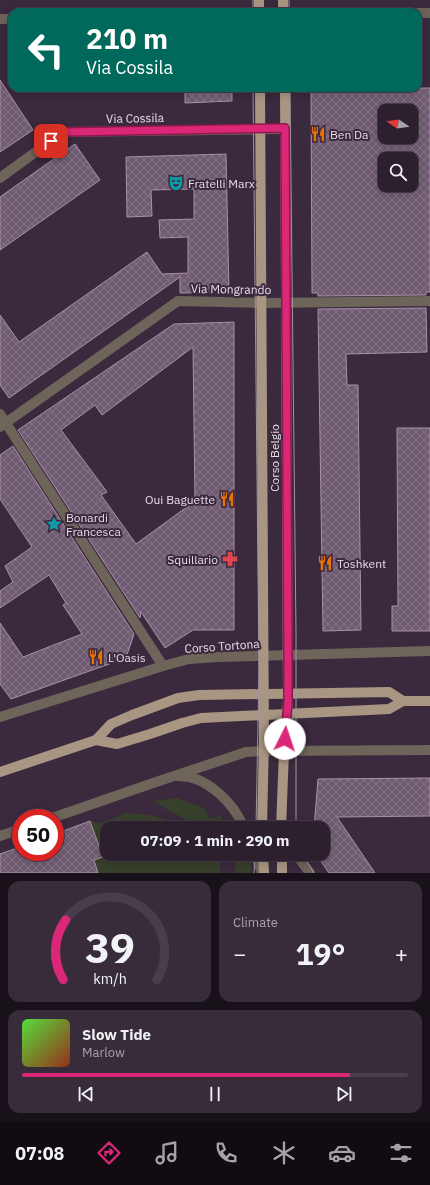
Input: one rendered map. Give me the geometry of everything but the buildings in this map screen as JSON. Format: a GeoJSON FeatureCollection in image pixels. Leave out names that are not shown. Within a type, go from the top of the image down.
{"type":"FeatureCollection","features":[{"type":"Feature","properties":{"kind":"main road","name":"Corso Belgio"},"geometry":{"type":"LineString","coordinates":[[260,92],[264,656],[262,821]]}},
{"type":"Feature","properties":{"kind":"main road","name":"Corso Belgio"},"geometry":{"type":"LineString","coordinates":[[281,821],[288,693],[284,92]]}},
{"type":"Feature","properties":{"kind":"main road"},"geometry":{"type":"LineString","coordinates":[[0,772],[96,740],[111,724],[178,698],[199,695],[389,692],[403,701]]}},
{"type":"Feature","properties":{"kind":"main road"},"geometry":{"type":"LineString","coordinates":[[96,740],[117,744],[201,718],[389,708],[403,701],[430,701]]}},
{"type":"Feature","properties":{"kind":"main road"},"geometry":{"type":"LineString","coordinates":[[263,861],[263,873]]}},
{"type":"Feature","properties":{"kind":"main road"},"geometry":{"type":"LineString","coordinates":[[282,861],[282,873]]}},
{"type":"Feature","properties":{"kind":"street","name":"Via Cossila"},"geometry":{"type":"LineString","coordinates":[[0,178],[63,132],[260,130],[285,128]]}},
{"type":"Feature","properties":{"kind":"street","name":"Via Mongrando"},"geometry":{"type":"LineString","coordinates":[[2,421],[178,301],[262,303],[430,301]]}},
{"type":"Feature","properties":{"kind":"street"},"geometry":{"type":"LineString","coordinates":[[2,421],[163,666]]}},
{"type":"Feature","properties":{"kind":"street","name":"Corso Tortona"},"geometry":{"type":"LineString","coordinates":[[0,717],[189,659],[430,651]]}},
{"type":"Feature","properties":{"kind":"street"},"geometry":{"type":"LineString","coordinates":[[64,814],[246,752],[430,750]]}},
{"type":"Feature","properties":{"kind":"street"},"geometry":{"type":"LineString","coordinates":[[172,777],[185,776],[202,781],[213,788],[222,796],[240,821]]}},
{"type":"Feature","properties":{"kind":"street"},"geometry":{"type":"LineString","coordinates":[[0,836],[12,832]]}},
{"type":"Feature","properties":{"kind":"street"},"geometry":{"type":"LineString","coordinates":[[258,861],[263,873]]}},
{"type":"Feature","properties":{"kind":"street"},"geometry":{"type":"LineString","coordinates":[[301,861],[310,873]]}},
{"type":"Feature","properties":{"kind":"green space"},"geometry":{"type":"Polygon","coordinates":[[[177,798],[204,808],[210,818],[221,816],[223,821],[188,821],[153,801],[177,798]]]}},
{"type":"Feature","properties":{"kind":"green space"},"geometry":{"type":"Polygon","coordinates":[[[126,813],[142,814],[170,821],[106,821],[126,813]]]}},
{"type":"Feature","properties":{"kind":"green space"},"geometry":{"type":"Polygon","coordinates":[[[90,821],[100,823],[100,849],[90,821]]]}},
{"type":"Feature","properties":{"kind":"green space"},"geometry":{"type":"Polygon","coordinates":[[[100,858],[100,861],[220,861],[220,873],[98,873],[94,860],[100,858]]]}},
{"type":"Feature","properties":{"kind":"green space"},"geometry":{"type":"Polygon","coordinates":[[[236,861],[251,861],[251,873],[235,873],[236,861]]]}},
{"type":"Feature","properties":{"kind":"tram line"},"geometry":{"type":"LineString","coordinates":[[253,0],[253,8]]}},
{"type":"Feature","properties":{"kind":"tram line"},"geometry":{"type":"LineString","coordinates":[[289,0],[289,8]]}},
{"type":"Feature","properties":{"kind":"tram line"},"geometry":{"type":"LineString","coordinates":[[253,92],[259,670],[256,821]]}},
{"type":"Feature","properties":{"kind":"tram line"},"geometry":{"type":"LineString","coordinates":[[290,92],[296,632],[296,821]]}},
{"type":"Feature","properties":{"kind":"tram line"},"geometry":{"type":"LineString","coordinates":[[254,873],[255,861]]}},
{"type":"Feature","properties":{"kind":"tram line"},"geometry":{"type":"LineString","coordinates":[[306,861],[314,873]]}},
{"type":"Feature","properties":{"kind":"place","name":"Ben Da"},"geometry":{"type":"Point","coordinates":[318,134]}},
{"type":"Feature","properties":{"kind":"place","name":"Fratelli Marx"},"geometry":{"type":"Point","coordinates":[176,183]}},
{"type":"Feature","properties":{"kind":"place","name":"Oui Baguette"},"geometry":{"type":"Point","coordinates":[227,499]}},
{"type":"Feature","properties":{"kind":"place","name":"Bonardi Francesca"},"geometry":{"type":"Point","coordinates":[54,524]}},
{"type":"Feature","properties":{"kind":"place","name":"Squillario"},"geometry":{"type":"Point","coordinates":[230,559]}},
{"type":"Feature","properties":{"kind":"place","name":"Toshkent"},"geometry":{"type":"Point","coordinates":[325,563]}},
{"type":"Feature","properties":{"kind":"place","name":"L'Oasis"},"geometry":{"type":"Point","coordinates":[96,657]}},
{"type":"Feature","properties":{"kind":"route"},"geometry":{"type":"LineString","coordinates":[[51,141],[63,132],[260,130],[285,128],[288,702],[285,739]]}}]}
